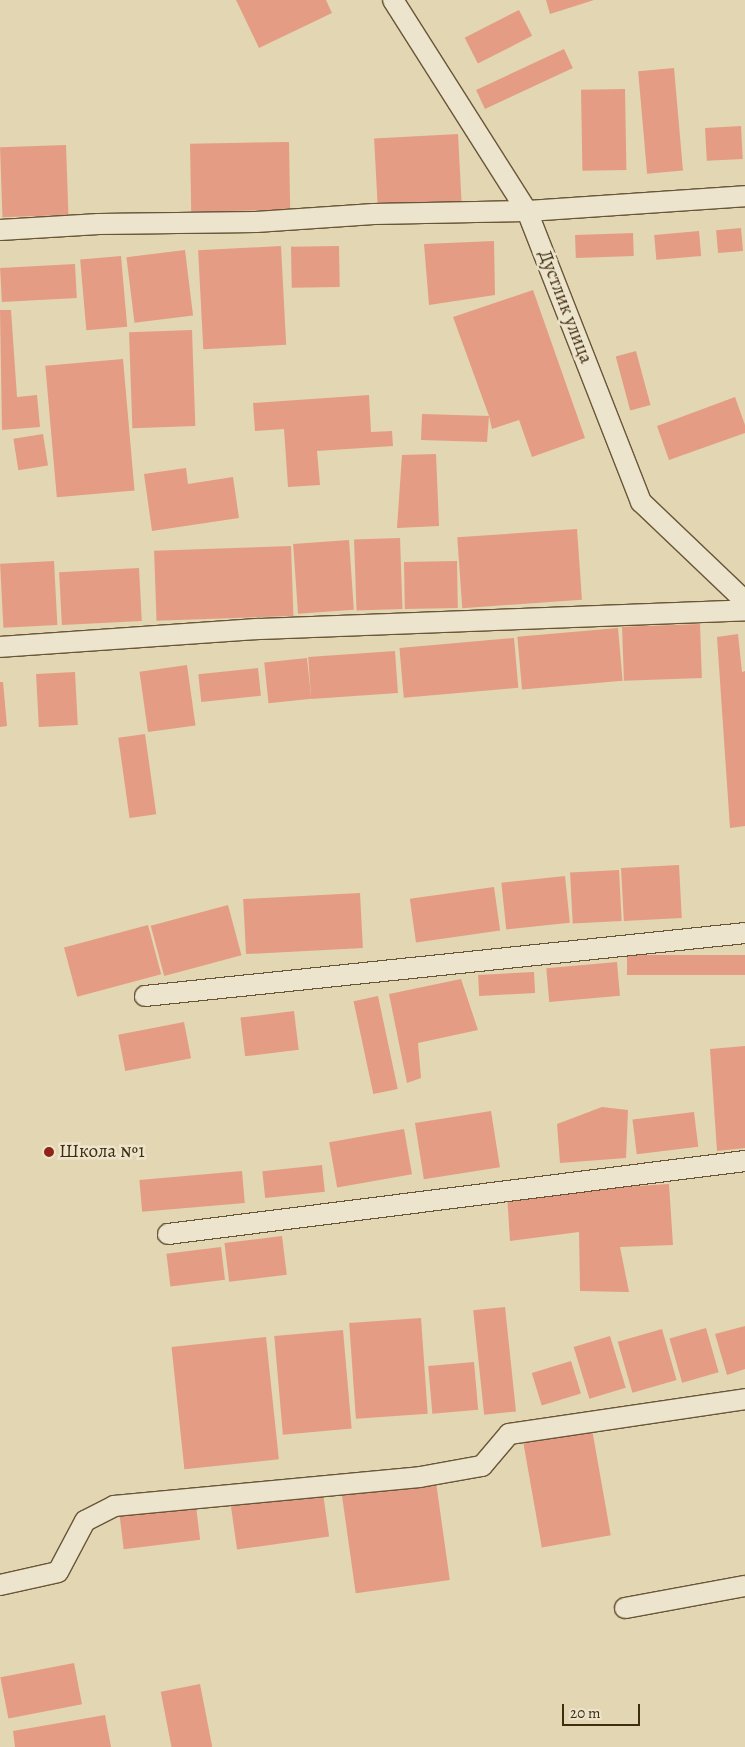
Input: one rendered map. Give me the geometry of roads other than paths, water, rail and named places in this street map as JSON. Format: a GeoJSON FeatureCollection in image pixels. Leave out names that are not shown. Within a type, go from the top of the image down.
{"type":"FeatureCollection","features":[{"type":"Feature","properties":{"kind":"street","name":"Дустлик улица"},"geometry":{"type":"LineString","coordinates":[[392,0],[527,211],[641,502],[745,602]]}},
{"type":"Feature","properties":{"kind":"street"},"geometry":{"type":"LineString","coordinates":[[0,230],[99,224],[256,222],[374,214],[527,211],[745,196]]}},
{"type":"Feature","properties":{"kind":"street"},"geometry":{"type":"LineString","coordinates":[[0,647],[257,629],[745,610]]}},
{"type":"Feature","properties":{"kind":"street"},"geometry":{"type":"LineString","coordinates":[[145,996],[745,933]]}},
{"type":"Feature","properties":{"kind":"street"},"geometry":{"type":"LineString","coordinates":[[168,1234],[745,1161]]}},
{"type":"Feature","properties":{"kind":"street"},"geometry":{"type":"LineString","coordinates":[[0,1585],[58,1572],[86,1521],[114,1506],[420,1477],[482,1466],[509,1434],[745,1399]]}},
{"type":"Feature","properties":{"kind":"street"},"geometry":{"type":"LineString","coordinates":[[625,1608],[745,1586]]}},
{"type":"Feature","properties":{"kind":"place","name":"Школа №1"},"geometry":{"type":"Point","coordinates":[49,1152]}}]}
